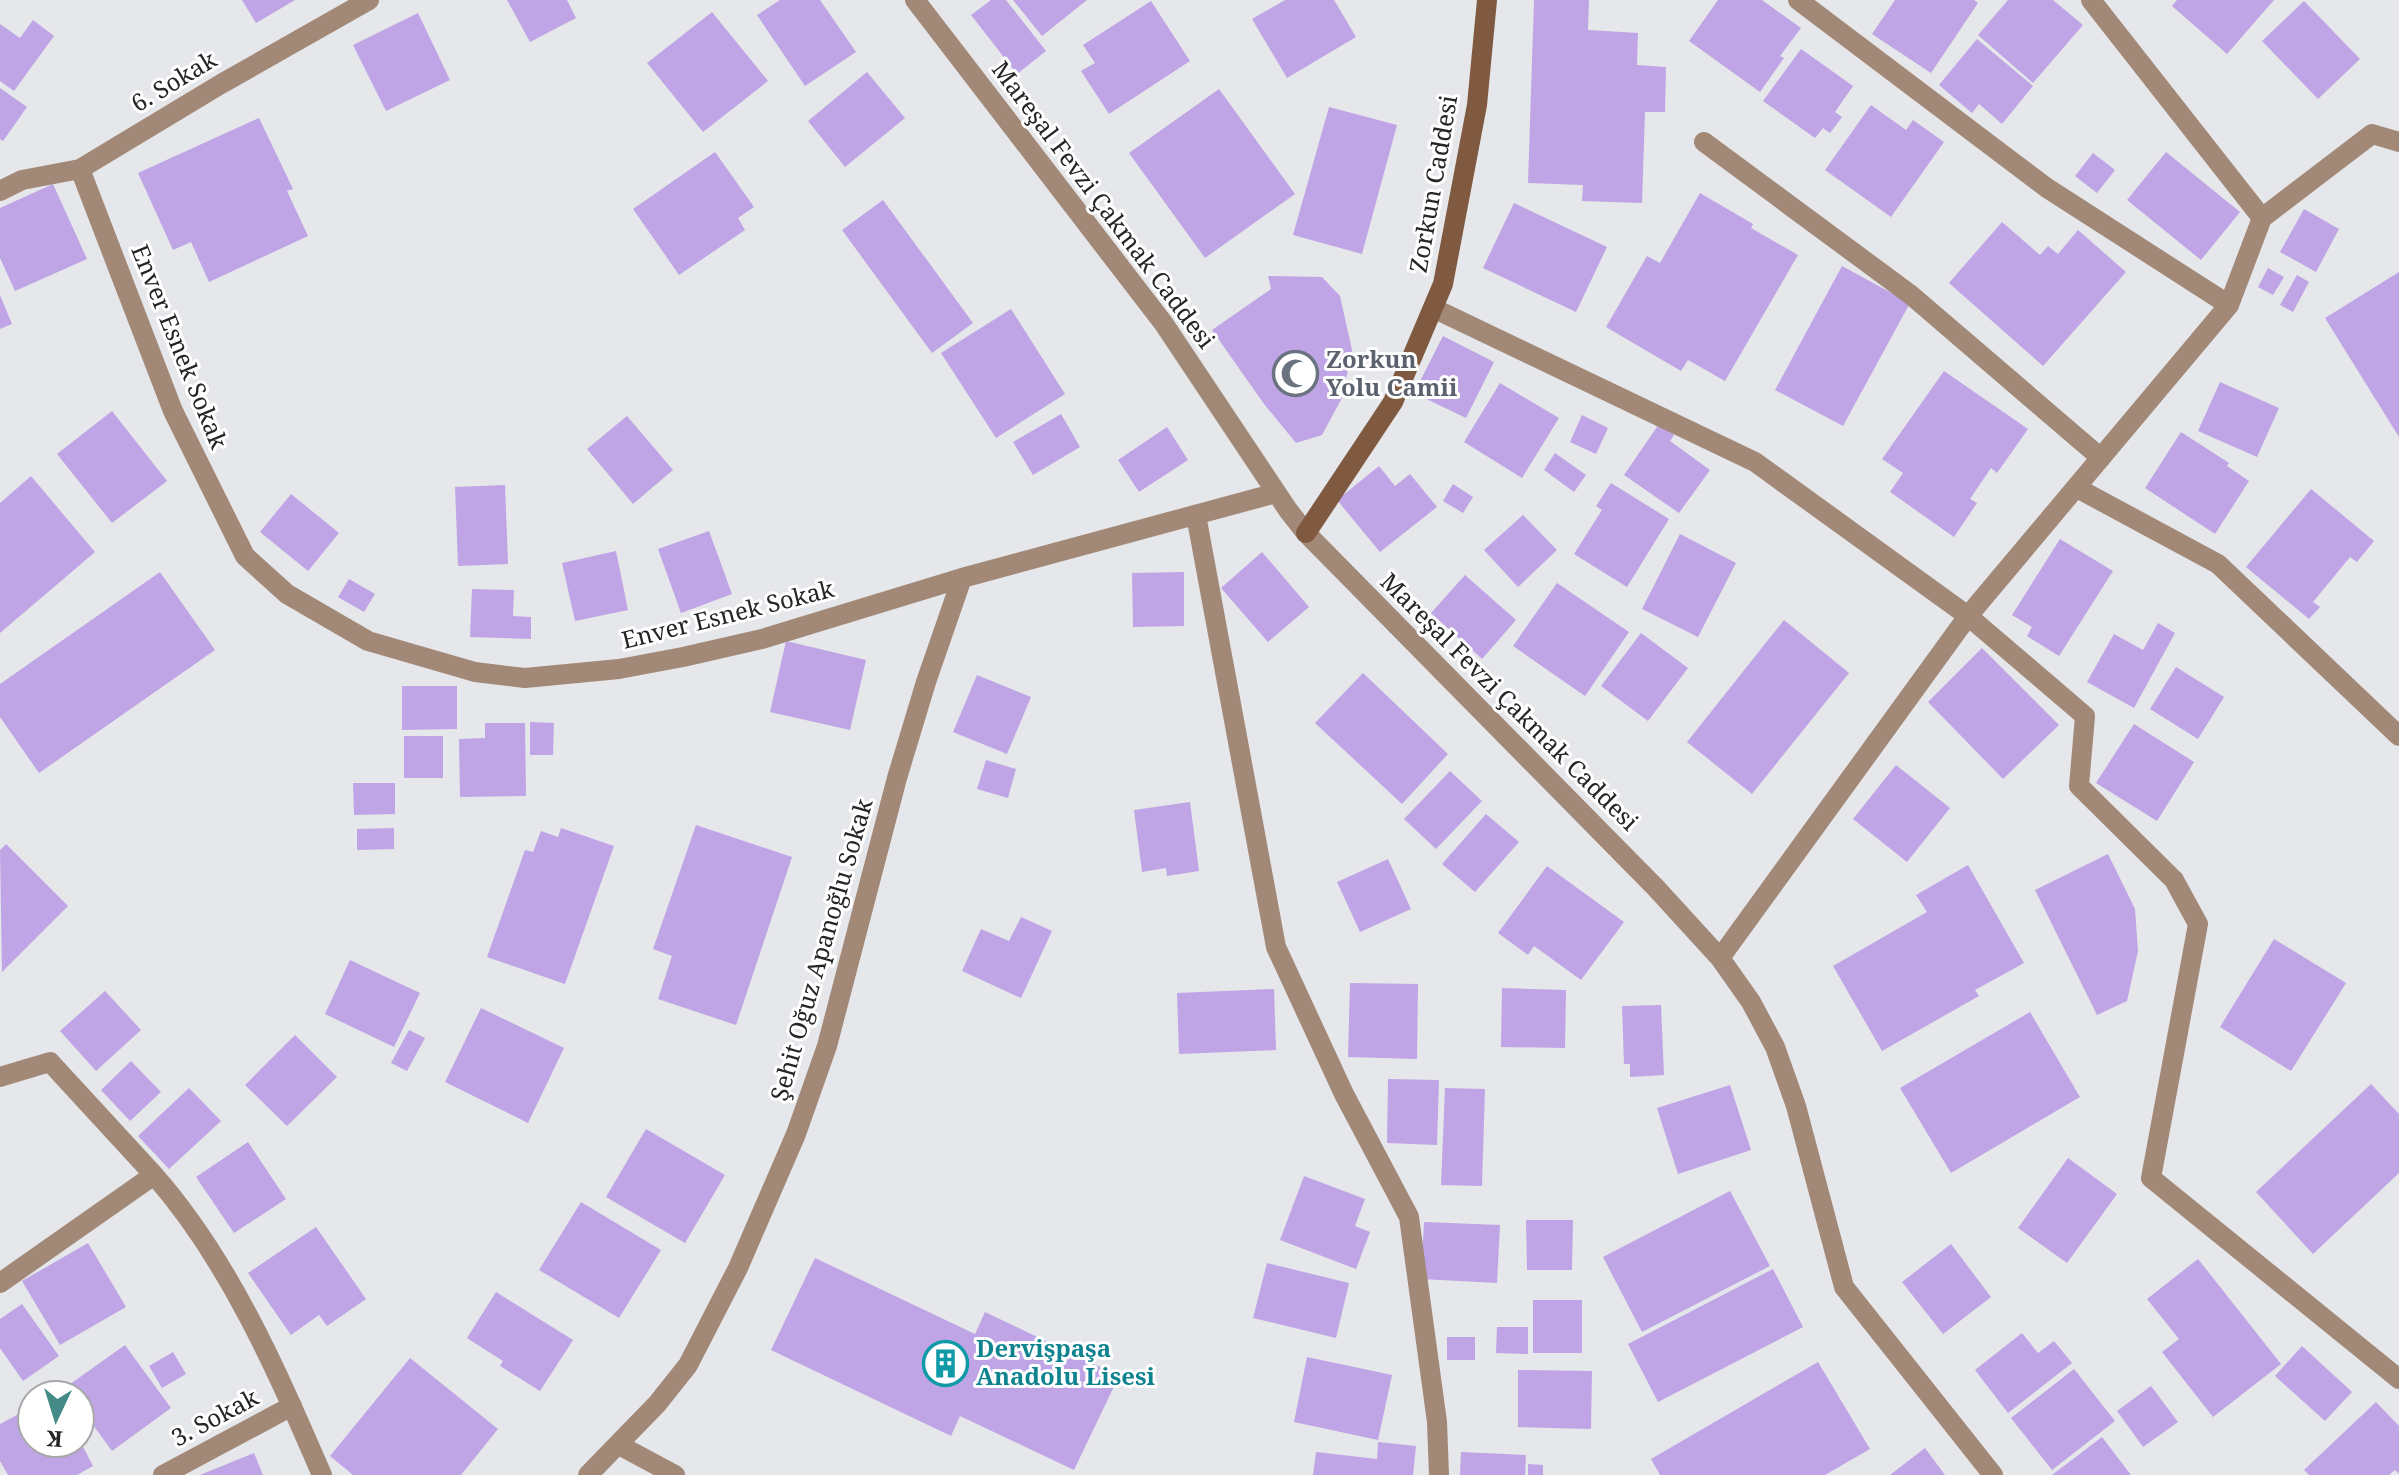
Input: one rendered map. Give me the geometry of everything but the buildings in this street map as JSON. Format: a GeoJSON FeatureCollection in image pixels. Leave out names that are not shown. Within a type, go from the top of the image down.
{"type":"FeatureCollection","features":[{"type":"Feature","properties":{"kind":"street","name":"6. Sokak"},"geometry":{"type":"LineString","coordinates":[[0,191],[22,180],[80,169],[369,0]]}},
{"type":"Feature","properties":{"kind":"street","name":"Mareşal Fevzi Çakmak Caddesi"},"geometry":{"type":"LineString","coordinates":[[915,0],[1164,324],[1306,533],[1656,888],[1720,958],[1751,1002],[1775,1047],[1796,1106],[1844,1287],[1993,1475]]}},
{"type":"Feature","properties":{"kind":"street","name":"Zorkun Caddesi"},"geometry":{"type":"LineString","coordinates":[[1306,533],[1393,402],[1443,284],[1474,120],[1487,0]]}},
{"type":"Feature","properties":{"kind":"street"},"geometry":{"type":"LineString","coordinates":[[1798,0],[2047,188],[2229,305]]}},
{"type":"Feature","properties":{"kind":"street"},"geometry":{"type":"LineString","coordinates":[[2091,0],[2262,218]]}},
{"type":"Feature","properties":{"kind":"street"},"geometry":{"type":"LineString","coordinates":[[1720,958],[1968,616],[2229,305],[2262,218],[2372,134],[2399,142]]}},
{"type":"Feature","properties":{"kind":"street"},"geometry":{"type":"LineString","coordinates":[[1704,142],[1911,295],[2101,458]]}},
{"type":"Feature","properties":{"kind":"street","name":"Enver Esnek Sokak"},"geometry":{"type":"LineString","coordinates":[[80,169],[173,411],[245,556],[287,594],[368,641],[475,672],[525,678],[619,669],[762,639],[962,578],[1276,493]]}},
{"type":"Feature","properties":{"kind":"street"},"geometry":{"type":"LineString","coordinates":[[1433,308],[1755,462],[1968,616],[2085,716],[2079,786],[2174,880],[2198,924],[2151,1178],[2399,1379]]}},
{"type":"Feature","properties":{"kind":"street"},"geometry":{"type":"LineString","coordinates":[[2077,488],[2218,564],[2399,736]]}},
{"type":"Feature","properties":{"kind":"street"},"geometry":{"type":"LineString","coordinates":[[1196,515],[1276,947],[1344,1094],[1409,1217],[1437,1422],[1439,1475]]}},
{"type":"Feature","properties":{"kind":"street","name":"Şehit Oğuz Apanoğlu Sokak"},"geometry":{"type":"LineString","coordinates":[[588,1475],[657,1404],[688,1365],[738,1268],[796,1134],[827,1046],[889,806],[926,682],[962,578]]}},
{"type":"Feature","properties":{"kind":"street"},"geometry":{"type":"LineString","coordinates":[[0,1077],[50,1062],[179,1204],[227,1278],[292,1406],[322,1475]]}},
{"type":"Feature","properties":{"kind":"street"},"geometry":{"type":"LineString","coordinates":[[0,1283],[154,1175]]}},
{"type":"Feature","properties":{"kind":"street","name":"3. Sokak"},"geometry":{"type":"LineString","coordinates":[[163,1475],[292,1406]]}},
{"type":"Feature","properties":{"kind":"street"},"geometry":{"type":"LineString","coordinates":[[619,1445],[675,1475]]}},
{"type":"Feature","properties":{"kind":"place","name":"Zorkun Yolu Camii"},"geometry":{"type":"Point","coordinates":[1295,374]}},
{"type":"Feature","properties":{"kind":"place","name":"Dervişpaşa Anadolu Lisesi"},"geometry":{"type":"Point","coordinates":[945,1363]}}]}
